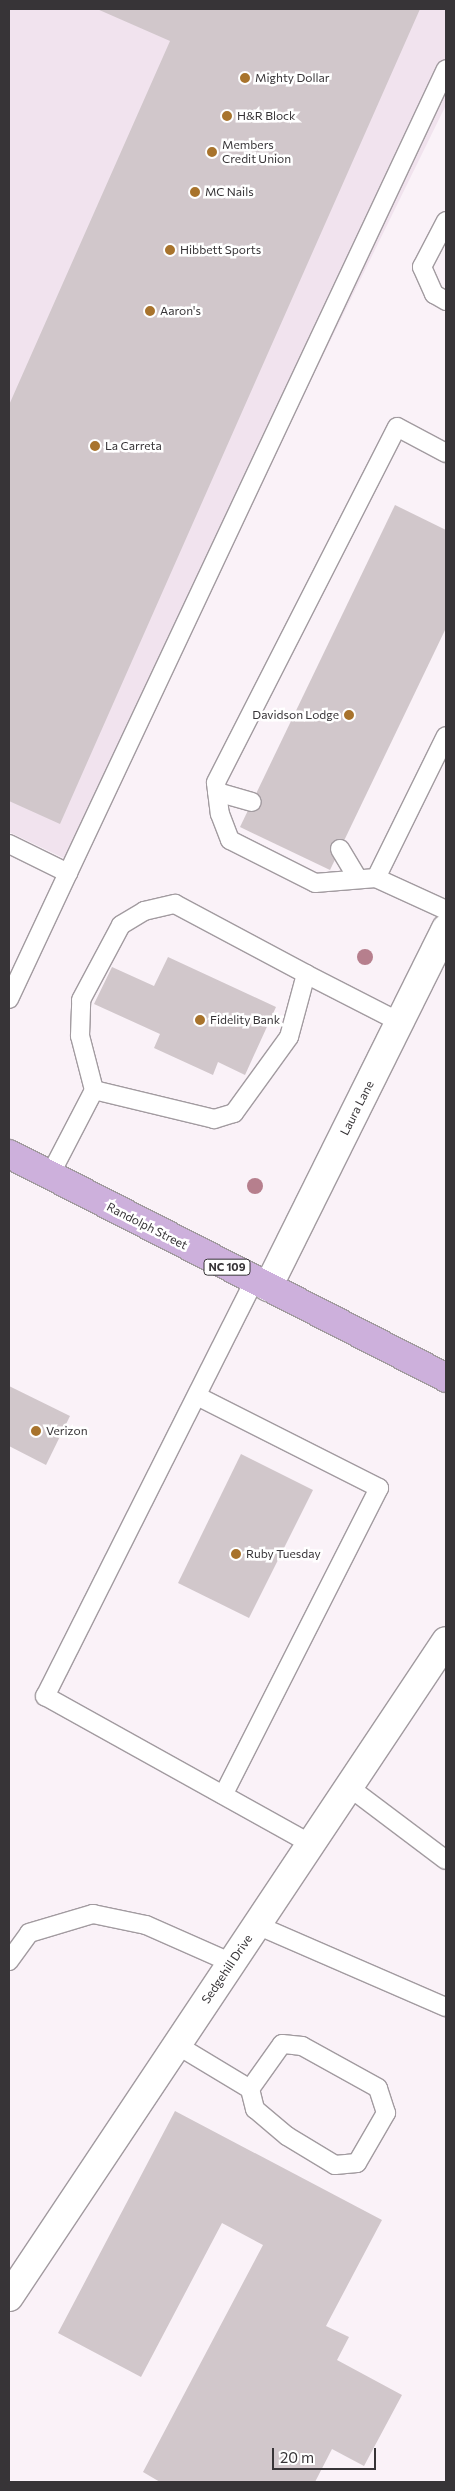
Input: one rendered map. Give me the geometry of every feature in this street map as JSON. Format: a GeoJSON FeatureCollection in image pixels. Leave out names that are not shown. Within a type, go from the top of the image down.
{"type":"FeatureCollection","features":[{"type":"Feature","properties":{"kind":"main road","name":"Randolph Street"},"geometry":{"type":"LineString","coordinates":[[9,1154],[446,1378]]}},
{"type":"Feature","properties":{"kind":"street","name":"Laura Lane"},"geometry":{"type":"LineString","coordinates":[[261,1284],[400,1022],[446,929]]}},
{"type":"Feature","properties":{"kind":"street","name":"Sedgehill Drive"},"geometry":{"type":"LineString","coordinates":[[9,2297],[349,1787],[444,1650]]}},
{"type":"Feature","properties":{"kind":"lane"},"geometry":{"type":"LineString","coordinates":[[9,1000],[446,69]]}},
{"type":"Feature","properties":{"kind":"lane"},"geometry":{"type":"LineString","coordinates":[[446,221],[422,267],[434,294],[446,301]]}},
{"type":"Feature","properties":{"kind":"lane"},"geometry":{"type":"LineString","coordinates":[[446,453],[396,428],[216,783],[230,840],[315,883],[376,878],[446,910]]}},
{"type":"Feature","properties":{"kind":"lane"},"geometry":{"type":"LineString","coordinates":[[376,878],[446,736]]}},
{"type":"Feature","properties":{"kind":"lane"},"geometry":{"type":"LineString","coordinates":[[217,792],[252,802]]}},
{"type":"Feature","properties":{"kind":"lane"},"geometry":{"type":"LineString","coordinates":[[9,844],[68,873]]}},
{"type":"Feature","properties":{"kind":"lane"},"geometry":{"type":"LineString","coordinates":[[340,849],[358,879]]}},
{"type":"Feature","properties":{"kind":"lane"},"geometry":{"type":"LineString","coordinates":[[50,1175],[94,1090],[80,1036],[81,1000],[121,925],[144,911],[175,904],[400,1022]]}},
{"type":"Feature","properties":{"kind":"lane"},"geometry":{"type":"LineString","coordinates":[[94,1090],[214,1119],[234,1112],[289,1037],[306,974]]}},
{"type":"Feature","properties":{"kind":"lane"},"geometry":{"type":"LineString","coordinates":[[261,1284],[197,1396],[45,1696],[311,1844]]}},
{"type":"Feature","properties":{"kind":"lane"},"geometry":{"type":"LineString","coordinates":[[197,1396],[378,1488],[223,1795]]}},
{"type":"Feature","properties":{"kind":"lane"},"geometry":{"type":"LineString","coordinates":[[349,1787],[446,1860]]}},
{"type":"Feature","properties":{"kind":"lane"},"geometry":{"type":"LineString","coordinates":[[9,1961],[29,1933],[93,1914],[146,1925],[232,1962]]}},
{"type":"Feature","properties":{"kind":"lane"},"geometry":{"type":"LineString","coordinates":[[257,1925],[446,2007]]}},
{"type":"Feature","properties":{"kind":"lane"},"geometry":{"type":"LineString","coordinates":[[177,2045],[250,2089],[255,2109],[287,2136],[335,2165],[357,2163],[386,2113],[378,2088],[302,2046],[282,2044],[250,2089]]}},
{"type":"Feature","properties":{"kind":"shaded area"},"geometry":{"type":"Polygon","coordinates":[[[9,9],[446,9],[446,105],[74,863],[9,832],[9,9]]]}},
{"type":"Feature","properties":{"kind":"building"},"geometry":{"type":"Polygon","coordinates":[[[97,9],[420,9],[60,824],[9,801],[9,405],[170,41],[97,9]]]}},
{"type":"Feature","properties":{"kind":"building","name":"Davidson Lodge"},"geometry":{"type":"Polygon","coordinates":[[[395,505],[446,530],[446,628],[330,870],[240,827],[395,505]]]}},
{"type":"Feature","properties":{"kind":"building","name":"Fidelity Bank"},"geometry":{"type":"Polygon","coordinates":[[[168,957],[276,1007],[245,1075],[218,1062],[213,1075],[154,1048],[160,1034],[94,1004],[112,967],[154,986],[168,957]]]}},
{"type":"Feature","properties":{"kind":"building","name":"Verizon"},"geometry":{"type":"Polygon","coordinates":[[[9,1386],[70,1416],[46,1465],[9,1446],[9,1386]]]}},
{"type":"Feature","properties":{"kind":"building","name":"Ruby Tuesday"},"geometry":{"type":"Polygon","coordinates":[[[241,1454],[313,1490],[249,1618],[178,1583],[241,1454]]]}},
{"type":"Feature","properties":{"kind":"building"},"geometry":{"type":"Polygon","coordinates":[[[175,2111],[382,2220],[326,2326],[349,2337],[337,2360],[402,2395],[364,2466],[332,2449],[315,2482],[160,2482],[143,2472],[263,2245],[222,2223],[141,2377],[58,2333],[175,2111]]]}},
{"type":"Feature","properties":{"kind":"place","name":"Mighty Dollar"},"geometry":{"type":"Point","coordinates":[245,78]}},
{"type":"Feature","properties":{"kind":"place","name":"H&R Block"},"geometry":{"type":"Point","coordinates":[227,116]}},
{"type":"Feature","properties":{"kind":"place","name":"Members Credit Union"},"geometry":{"type":"Point","coordinates":[212,152]}},
{"type":"Feature","properties":{"kind":"place","name":"MC Nails"},"geometry":{"type":"Point","coordinates":[195,192]}},
{"type":"Feature","properties":{"kind":"place","name":"Hibbett Sports"},"geometry":{"type":"Point","coordinates":[170,250]}},
{"type":"Feature","properties":{"kind":"place","name":"Aaron's"},"geometry":{"type":"Point","coordinates":[150,311]}},
{"type":"Feature","properties":{"kind":"place","name":"La Carreta"},"geometry":{"type":"Point","coordinates":[95,446]}},
{"type":"Feature","properties":{"kind":"place","name":"Davidson Lodge"},"geometry":{"type":"Point","coordinates":[349,715]}},
{"type":"Feature","properties":{"kind":"place","name":"Fidelity Bank"},"geometry":{"type":"Point","coordinates":[200,1020]}},
{"type":"Feature","properties":{"kind":"place","name":"Verizon"},"geometry":{"type":"Point","coordinates":[36,1431]}},
{"type":"Feature","properties":{"kind":"place","name":"Ruby Tuesday"},"geometry":{"type":"Point","coordinates":[236,1554]}}]}
